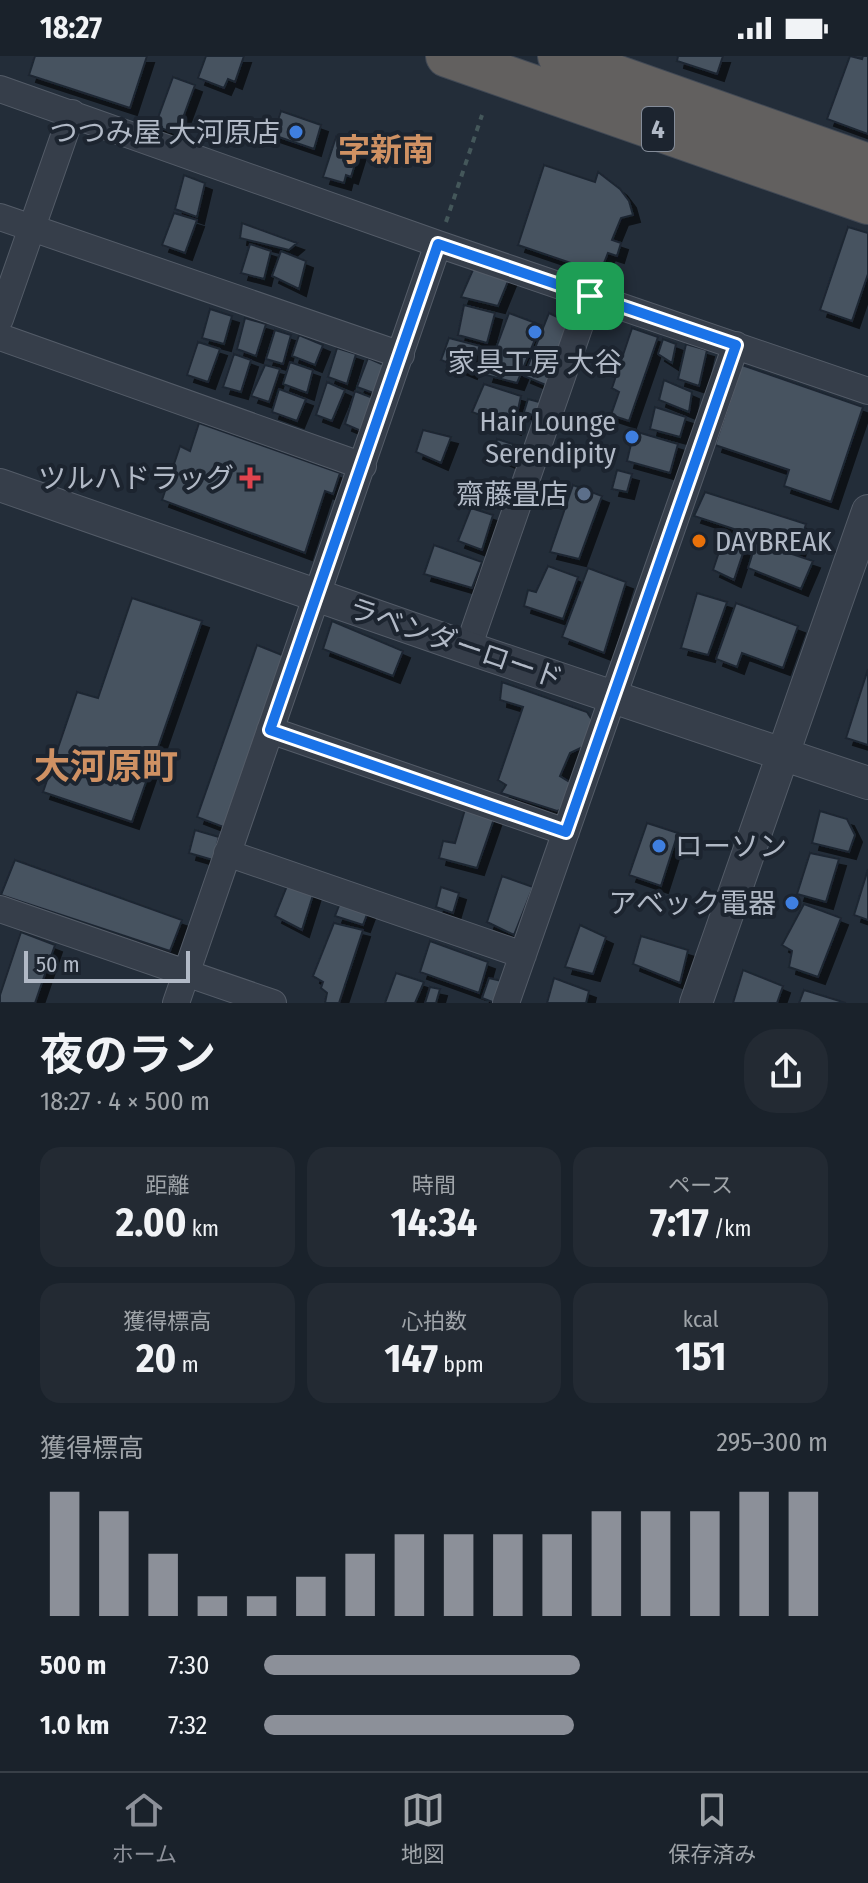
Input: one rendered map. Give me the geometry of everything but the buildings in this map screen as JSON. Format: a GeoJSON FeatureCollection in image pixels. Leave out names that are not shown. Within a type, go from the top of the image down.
{"type":"FeatureCollection","features":[{"type":"Feature","properties":{"kind":"highway","name":"4"},"geometry":{"type":"LineString","coordinates":[[447,56],[868,203]]}},
{"type":"Feature","properties":{"kind":"highway","name":"4"},"geometry":{"type":"LineString","coordinates":[[559,56],[868,165]]}},
{"type":"Feature","properties":{"kind":"street"},"geometry":{"type":"LineString","coordinates":[[0,89],[438,244],[868,391]]}},
{"type":"Feature","properties":{"kind":"street"},"geometry":{"type":"LineString","coordinates":[[0,319],[72,113]]}},
{"type":"Feature","properties":{"kind":"street"},"geometry":{"type":"LineString","coordinates":[[0,217],[401,355]]}},
{"type":"Feature","properties":{"kind":"street"},"geometry":{"type":"LineString","coordinates":[[176,1003],[438,244]]}},
{"type":"Feature","properties":{"kind":"street"},"geometry":{"type":"LineString","coordinates":[[468,648],[590,296]]}},
{"type":"Feature","properties":{"kind":"street"},"geometry":{"type":"LineString","coordinates":[[0,337],[363,466]]}},
{"type":"Feature","properties":{"kind":"street"},"geometry":{"type":"LineString","coordinates":[[506,1003],[736,345]]}},
{"type":"Feature","properties":{"kind":"street","name":"ラベンダーロード"},"geometry":{"type":"LineString","coordinates":[[0,485],[868,783]]}},
{"type":"Feature","properties":{"kind":"street"},"geometry":{"type":"LineString","coordinates":[[696,1003],[868,511]]}},
{"type":"Feature","properties":{"kind":"street"},"geometry":{"type":"LineString","coordinates":[[270,730],[566,832]]}},
{"type":"Feature","properties":{"kind":"street"},"geometry":{"type":"LineString","coordinates":[[227,853],[523,955]]}},
{"type":"Feature","properties":{"kind":"street"},"geometry":{"type":"LineString","coordinates":[[0,909],[273,1003]]}},
{"type":"Feature","properties":{"kind":"path"},"geometry":{"type":"LineString","coordinates":[[438,244],[482,115]]}},
{"type":"Feature","properties":{"kind":"place","name":"つつみ屋 大河原店"},"geometry":{"type":"Point","coordinates":[296,132]}},
{"type":"Feature","properties":{"kind":"place","name":"家具工房 大谷"},"geometry":{"type":"Point","coordinates":[535,332]}},
{"type":"Feature","properties":{"kind":"place","name":"Hair Lounge Serendipity"},"geometry":{"type":"Point","coordinates":[632,437]}},
{"type":"Feature","properties":{"kind":"place","name":"ツルハドラッグ"},"geometry":{"type":"Point","coordinates":[250,478]}},
{"type":"Feature","properties":{"kind":"place","name":"齋藤畳店"},"geometry":{"type":"Point","coordinates":[584,494]}},
{"type":"Feature","properties":{"kind":"place","name":"DAYBREAK"},"geometry":{"type":"Point","coordinates":[699,541]}},
{"type":"Feature","properties":{"kind":"place","name":"ローソン"},"geometry":{"type":"Point","coordinates":[659,846]}},
{"type":"Feature","properties":{"kind":"place","name":"アベック電器"},"geometry":{"type":"Point","coordinates":[792,903]}},
{"type":"Feature","properties":{"kind":"district","name":"字新南"},"geometry":{"type":"Point","coordinates":[386,150]}},
{"type":"Feature","properties":{"kind":"district","name":"大河原町"},"geometry":{"type":"Point","coordinates":[106,766]}},
{"type":"Feature","properties":{"kind":"route"},"geometry":{"type":"LineString","coordinates":[[438,244],[590,296],[736,345],[566,832],[270,730],[438,244]]}}]}
